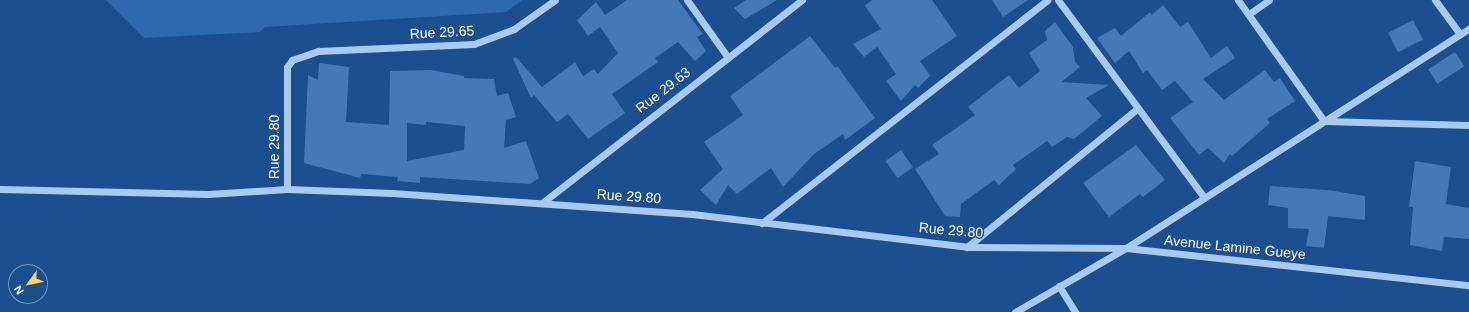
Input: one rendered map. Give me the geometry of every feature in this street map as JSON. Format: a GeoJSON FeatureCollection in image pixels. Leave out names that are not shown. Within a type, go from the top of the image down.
{"type":"FeatureCollection","features":[{"type":"Feature","properties":{"kind":"street","name":"Rue 29.65"},"geometry":{"type":"LineString","coordinates":[[318,51],[474,44],[514,29],[555,0]]}},
{"type":"Feature","properties":{"kind":"street"},"geometry":{"type":"LineString","coordinates":[[687,0],[726,56]]}},
{"type":"Feature","properties":{"kind":"street","name":"Rue 29.63"},"geometry":{"type":"LineString","coordinates":[[542,203],[726,56],[802,0]]}},
{"type":"Feature","properties":{"kind":"street"},"geometry":{"type":"LineString","coordinates":[[762,223],[1047,0]]}},
{"type":"Feature","properties":{"kind":"street"},"geometry":{"type":"LineString","coordinates":[[1058,0],[1204,196]]}},
{"type":"Feature","properties":{"kind":"street"},"geometry":{"type":"LineString","coordinates":[[1238,0],[1324,121]]}},
{"type":"Feature","properties":{"kind":"street"},"geometry":{"type":"LineString","coordinates":[[1249,14],[1268,0]]}},
{"type":"Feature","properties":{"kind":"street"},"geometry":{"type":"LineString","coordinates":[[1435,0],[1460,34]]}},
{"type":"Feature","properties":{"kind":"street"},"geometry":{"type":"LineString","coordinates":[[1015,312],[1126,248],[1204,196],[1469,29]]}},
{"type":"Feature","properties":{"kind":"street","name":"Rue 29.80"},"geometry":{"type":"LineString","coordinates":[[318,51],[292,60],[287,67],[287,189],[392,192],[692,214],[967,247],[1126,248]]}},
{"type":"Feature","properties":{"kind":"street"},"geometry":{"type":"LineString","coordinates":[[967,247],[1138,108]]}},
{"type":"Feature","properties":{"kind":"street"},"geometry":{"type":"LineString","coordinates":[[1324,121],[1469,125]]}},
{"type":"Feature","properties":{"kind":"street"},"geometry":{"type":"LineString","coordinates":[[0,189],[208,194],[287,189]]}},
{"type":"Feature","properties":{"kind":"street","name":"Avenue Lamine Gueye"},"geometry":{"type":"LineString","coordinates":[[1126,248],[1469,285]]}},
{"type":"Feature","properties":{"kind":"street"},"geometry":{"type":"LineString","coordinates":[[1059,286],[1075,312]]}},
{"type":"Feature","properties":{"kind":"shaded area"},"geometry":{"type":"Polygon","coordinates":[[[106,0],[522,0],[506,12],[265,27],[260,32],[144,38],[106,0]]]}},
{"type":"Feature","properties":{"kind":"building"},"geometry":{"type":"Polygon","coordinates":[[[627,0],[678,0],[703,34],[697,37],[706,51],[695,61],[678,42],[655,58],[658,62],[612,94],[625,113],[588,139],[568,114],[557,122],[534,95],[531,98],[513,59],[516,57],[542,87],[575,62],[583,76],[594,69],[598,74],[618,53],[600,27],[588,36],[577,20],[596,2],[605,15],[627,0]]]}},
{"type":"Feature","properties":{"kind":"building"},"geometry":{"type":"Polygon","coordinates":[[[746,0],[777,0],[745,19],[734,8],[746,0]]]}},
{"type":"Feature","properties":{"kind":"building"},"geometry":{"type":"Polygon","coordinates":[[[872,0],[932,0],[957,36],[920,61],[930,76],[918,88],[915,85],[901,101],[886,81],[896,74],[877,47],[864,57],[853,44],[881,29],[865,6],[872,0]]]}},
{"type":"Feature","properties":{"kind":"building"},"geometry":{"type":"Polygon","coordinates":[[[992,0],[1028,0],[1003,17],[992,0]]]}},
{"type":"Feature","properties":{"kind":"building"},"geometry":{"type":"Polygon","coordinates":[[[1163,5],[1180,27],[1188,22],[1211,58],[1227,46],[1235,58],[1203,79],[1224,100],[1265,70],[1274,82],[1280,78],[1295,101],[1267,119],[1270,123],[1232,156],[1230,154],[1224,163],[1208,148],[1199,155],[1170,118],[1193,102],[1175,81],[1162,90],[1147,70],[1143,73],[1129,51],[1115,63],[1097,38],[1115,28],[1121,36],[1150,12],[1152,15],[1163,5]]]}},
{"type":"Feature","properties":{"kind":"building"},"geometry":{"type":"Polygon","coordinates":[[[1413,20],[1423,40],[1398,52],[1388,33],[1413,20]]]}},
{"type":"Feature","properties":{"kind":"building"},"geometry":{"type":"Polygon","coordinates":[[[1055,22],[1073,47],[1075,62],[1080,67],[1061,82],[1109,85],[1086,98],[1102,116],[1074,139],[1067,137],[1052,147],[1047,141],[1013,165],[1016,169],[999,185],[994,180],[961,204],[960,217],[945,216],[915,169],[939,154],[932,145],[975,115],[968,107],[1009,75],[1019,88],[1040,71],[1029,53],[1047,40],[1045,31],[1055,22]]]}},
{"type":"Feature","properties":{"kind":"building"},"geometry":{"type":"Polygon","coordinates":[[[810,36],[835,68],[837,66],[875,118],[845,140],[843,134],[814,154],[783,187],[771,168],[737,194],[728,185],[716,205],[700,190],[723,169],[704,142],[743,115],[730,96],[810,36]]]}},
{"type":"Feature","properties":{"kind":"building"},"geometry":{"type":"Polygon","coordinates":[[[1455,52],[1464,66],[1437,84],[1428,69],[1455,52]]]}},
{"type":"Feature","properties":{"kind":"building"},"geometry":{"type":"Polygon","coordinates":[[[319,63],[349,67],[346,122],[389,125],[390,71],[431,70],[464,76],[464,78],[494,79],[497,96],[508,93],[516,117],[506,120],[504,148],[526,141],[539,178],[530,184],[420,177],[420,183],[397,181],[398,177],[361,174],[360,178],[304,163],[308,75],[318,80],[319,63]],[[426,122],[426,125],[407,123],[407,161],[464,150],[465,126],[426,122]]]}},
{"type":"Feature","properties":{"kind":"building"},"geometry":{"type":"Polygon","coordinates":[[[1136,145],[1165,180],[1143,197],[1140,194],[1109,217],[1083,183],[1136,145]]]}},
{"type":"Feature","properties":{"kind":"building"},"geometry":{"type":"Polygon","coordinates":[[[901,150],[913,167],[897,178],[885,161],[901,150]]]}},
{"type":"Feature","properties":{"kind":"building"},"geometry":{"type":"Polygon","coordinates":[[[1415,161],[1451,167],[1446,204],[1469,208],[1469,239],[1444,237],[1442,251],[1410,245],[1413,207],[1409,207],[1415,161]]]}},
{"type":"Feature","properties":{"kind":"building"},"geometry":{"type":"Polygon","coordinates":[[[1270,186],[1327,190],[1365,196],[1365,220],[1328,216],[1324,248],[1306,246],[1309,229],[1288,228],[1288,208],[1268,205],[1270,186]]]}}]}
